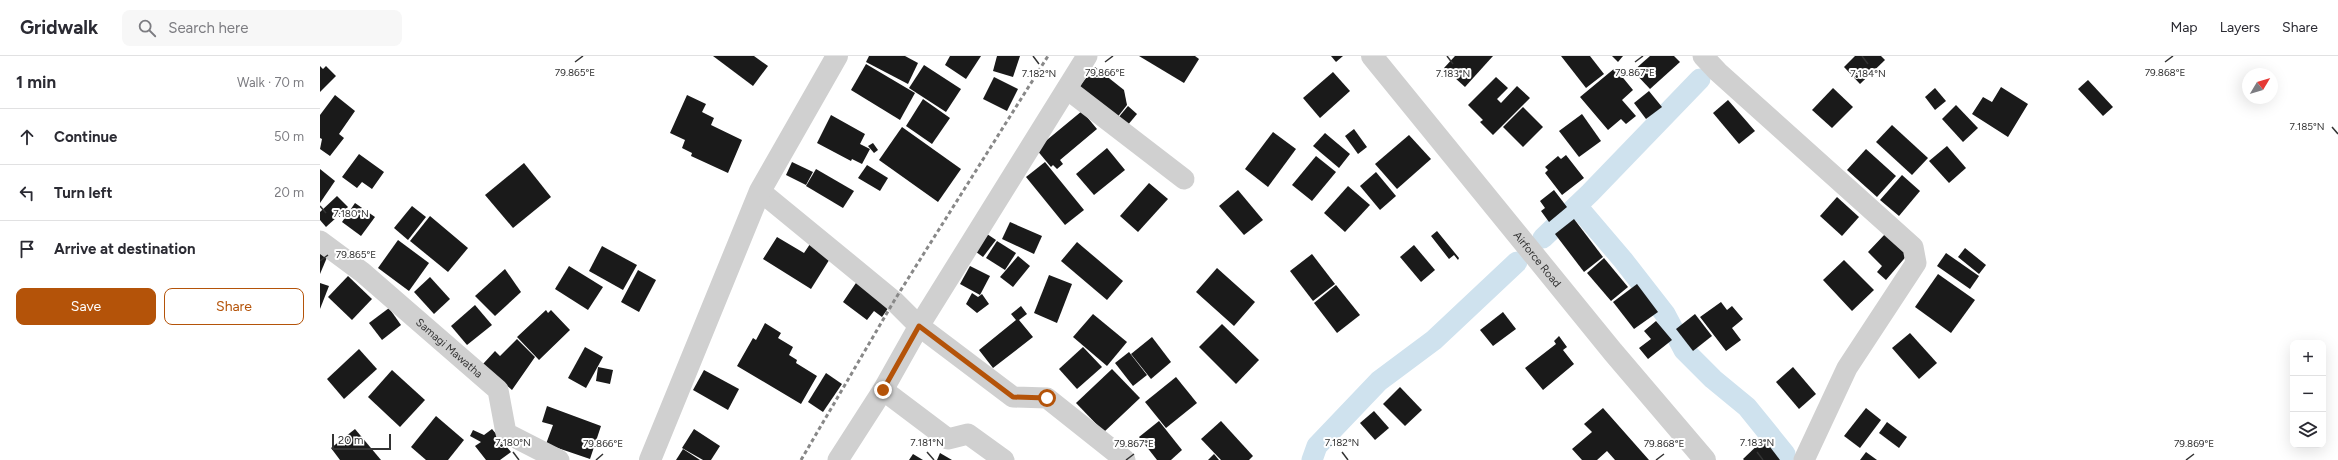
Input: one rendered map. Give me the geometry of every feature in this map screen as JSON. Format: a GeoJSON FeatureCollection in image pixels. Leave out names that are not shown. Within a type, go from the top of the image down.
{"type":"FeatureCollection","features":[{"type":"Feature","properties":{"kind":"street"},"geometry":{"type":"LineString","coordinates":[[650,460],[760,191],[838,56]]}},
{"type":"Feature","properties":{"kind":"street"},"geometry":{"type":"LineString","coordinates":[[838,460],[883,390],[919,326],[1087,56]]}},
{"type":"Feature","properties":{"kind":"street","name":"Airforce Road"},"geometry":{"type":"LineString","coordinates":[[1372,56],[1613,352],[1705,460]]}},
{"type":"Feature","properties":{"kind":"street"},"geometry":{"type":"LineString","coordinates":[[1703,56],[1718,72],[1913,247],[1916,263],[1847,368],[1804,460]]}},
{"type":"Feature","properties":{"kind":"street"},"geometry":{"type":"LineString","coordinates":[[1067,89],[1184,179]]}},
{"type":"Feature","properties":{"kind":"street"},"geometry":{"type":"LineString","coordinates":[[760,191],[894,301],[919,326],[1013,397],[1047,398],[1125,460]]}},
{"type":"Feature","properties":{"kind":"street","name":"Samagi Mawatha"},"geometry":{"type":"LineString","coordinates":[[320,241],[362,272],[498,390],[506,433],[559,460]]}},
{"type":"Feature","properties":{"kind":"street"},"geometry":{"type":"LineString","coordinates":[[883,390],[948,439],[968,434],[1004,460]]}},
{"type":"Feature","properties":{"kind":"building"},"geometry":{"type":"Polygon","coordinates":[[[713,56],[754,56],[768,66],[753,86],[713,56]]]}},
{"type":"Feature","properties":{"kind":"building"},"geometry":{"type":"Polygon","coordinates":[[[869,56],[905,56],[918,63],[908,84],[866,62],[869,56]]]}},
{"type":"Feature","properties":{"kind":"building"},"geometry":{"type":"Polygon","coordinates":[[[950,56],[981,56],[966,79],[945,65],[950,56]]]}},
{"type":"Feature","properties":{"kind":"building"},"geometry":{"type":"Polygon","coordinates":[[[997,56],[1020,56],[1013,77],[993,71],[997,56]]]}},
{"type":"Feature","properties":{"kind":"building"},"geometry":{"type":"Polygon","coordinates":[[[1139,56],[1195,56],[1199,59],[1184,83],[1139,56]]]}},
{"type":"Feature","properties":{"kind":"building"},"geometry":{"type":"Polygon","coordinates":[[[1331,56],[1343,56],[1336,62],[1331,56]]]}},
{"type":"Feature","properties":{"kind":"building"},"geometry":{"type":"Polygon","coordinates":[[[1455,56],[1493,56],[1465,87],[1444,68],[1455,56]]]}},
{"type":"Feature","properties":{"kind":"building"},"geometry":{"type":"Polygon","coordinates":[[[1561,56],[1590,56],[1604,74],[1586,88],[1561,56]]]}},
{"type":"Feature","properties":{"kind":"building"},"geometry":{"type":"Polygon","coordinates":[[[1612,56],[1623,56],[1618,62],[1612,56]]]}},
{"type":"Feature","properties":{"kind":"building"},"geometry":{"type":"Polygon","coordinates":[[[1650,56],[1674,56],[1680,62],[1650,89],[1633,71],[1650,56]]]}},
{"type":"Feature","properties":{"kind":"building"},"geometry":{"type":"Polygon","coordinates":[[[1855,56],[1881,56],[1885,60],[1860,84],[1844,67],[1855,56]]]}},
{"type":"Feature","properties":{"kind":"building"},"geometry":{"type":"Polygon","coordinates":[[[866,64],[915,93],[900,120],[851,90],[866,64]]]}},
{"type":"Feature","properties":{"kind":"building"},"geometry":{"type":"Polygon","coordinates":[[[924,65],[961,89],[946,112],[909,88],[924,65]]]}},
{"type":"Feature","properties":{"kind":"building"},"geometry":{"type":"Polygon","coordinates":[[[320,66],[323,69],[326,66],[336,76],[320,92],[320,66]]]}},
{"type":"Feature","properties":{"kind":"building"},"geometry":{"type":"Polygon","coordinates":[[[1095,67],[1124,90],[1127,105],[1116,119],[1078,88],[1095,67]]]}},
{"type":"Feature","properties":{"kind":"building"},"geometry":{"type":"Polygon","coordinates":[[[1615,68],[1633,90],[1622,100],[1636,116],[1626,124],[1621,119],[1608,130],[1580,97],[1615,68]]]}},
{"type":"Feature","properties":{"kind":"building"},"geometry":{"type":"Polygon","coordinates":[[[1333,72],[1350,91],[1320,118],[1303,98],[1333,72]]]}},
{"type":"Feature","properties":{"kind":"building"},"geometry":{"type":"Polygon","coordinates":[[[994,77],[1018,89],[1007,111],[983,99],[994,77]]]}},
{"type":"Feature","properties":{"kind":"building"},"geometry":{"type":"Polygon","coordinates":[[[1496,77],[1508,88],[1497,99],[1501,103],[1517,86],[1530,98],[1493,135],[1480,122],[1483,120],[1468,105],[1496,77]]]}},
{"type":"Feature","properties":{"kind":"building"},"geometry":{"type":"Polygon","coordinates":[[[2088,80],[2113,107],[2103,116],[2078,89],[2088,80]]]}},
{"type":"Feature","properties":{"kind":"building"},"geometry":{"type":"Polygon","coordinates":[[[2001,87],[2028,104],[2008,137],[1972,114],[1983,97],[1992,102],[2001,87]]]}},
{"type":"Feature","properties":{"kind":"building"},"geometry":{"type":"Polygon","coordinates":[[[1833,88],[1853,107],[1832,128],[1812,110],[1833,88]]]}},
{"type":"Feature","properties":{"kind":"building"},"geometry":{"type":"Polygon","coordinates":[[[1935,88],[1946,101],[1935,110],[1925,97],[1935,88]]]}},
{"type":"Feature","properties":{"kind":"building"},"geometry":{"type":"Polygon","coordinates":[[[1649,91],[1662,107],[1646,119],[1634,103],[1649,91]]]}},
{"type":"Feature","properties":{"kind":"building"},"geometry":{"type":"Polygon","coordinates":[[[335,95],[355,111],[339,134],[344,138],[330,156],[320,149],[322,139],[320,138],[320,115],[335,95]]]}},
{"type":"Feature","properties":{"kind":"building"},"geometry":{"type":"Polygon","coordinates":[[[687,95],[706,104],[702,112],[714,118],[711,125],[742,140],[728,173],[691,156],[692,153],[682,148],[685,140],[670,133],[687,95]]]}},
{"type":"Feature","properties":{"kind":"building"},"geometry":{"type":"Polygon","coordinates":[[[923,99],[950,118],[932,144],[906,126],[923,99]]]}},
{"type":"Feature","properties":{"kind":"building"},"geometry":{"type":"Polygon","coordinates":[[[1728,100],[1755,131],[1739,144],[1713,113],[1728,100]]]}},
{"type":"Feature","properties":{"kind":"building"},"geometry":{"type":"Polygon","coordinates":[[[1956,105],[1978,128],[1963,142],[1942,119],[1956,105]]]}},
{"type":"Feature","properties":{"kind":"building"},"geometry":{"type":"Polygon","coordinates":[[[1128,106],[1137,114],[1127,126],[1118,118],[1128,106]]]}},
{"type":"Feature","properties":{"kind":"building"},"geometry":{"type":"Polygon","coordinates":[[[1523,107],[1543,127],[1523,147],[1503,127],[1523,107]]]}},
{"type":"Feature","properties":{"kind":"building"},"geometry":{"type":"Polygon","coordinates":[[[1082,111],[1097,129],[1060,160],[1063,164],[1057,169],[1053,165],[1051,167],[1036,149],[1082,111]]]}},
{"type":"Feature","properties":{"kind":"building"},"geometry":{"type":"Polygon","coordinates":[[[1582,114],[1601,141],[1579,157],[1559,131],[1582,114]]]}},
{"type":"Feature","properties":{"kind":"building"},"geometry":{"type":"Polygon","coordinates":[[[831,115],[865,134],[860,144],[870,149],[862,164],[852,159],[851,161],[817,143],[831,115]]]}},
{"type":"Feature","properties":{"kind":"building"},"geometry":{"type":"Polygon","coordinates":[[[1892,125],[1928,158],[1912,175],[1876,142],[1892,125]]]}},
{"type":"Feature","properties":{"kind":"building"},"geometry":{"type":"Polygon","coordinates":[[[902,127],[961,169],[938,202],[879,160],[902,127]]]}},
{"type":"Feature","properties":{"kind":"building"},"geometry":{"type":"Polygon","coordinates":[[[1354,129],[1367,147],[1358,154],[1345,136],[1354,129]]]}},
{"type":"Feature","properties":{"kind":"building"},"geometry":{"type":"Polygon","coordinates":[[[1273,132],[1296,149],[1268,187],[1245,169],[1273,132]]]}},
{"type":"Feature","properties":{"kind":"building"},"geometry":{"type":"Polygon","coordinates":[[[1325,133],[1350,154],[1339,168],[1313,146],[1325,133]]]}},
{"type":"Feature","properties":{"kind":"building"},"geometry":{"type":"Polygon","coordinates":[[[1409,135],[1431,159],[1397,189],[1375,164],[1409,135]]]}},
{"type":"Feature","properties":{"kind":"building"},"geometry":{"type":"Polygon","coordinates":[[[873,143],[878,150],[874,153],[868,146],[873,143]]]}},
{"type":"Feature","properties":{"kind":"building"},"geometry":{"type":"Polygon","coordinates":[[[1947,146],[1966,168],[1949,183],[1929,161],[1947,146]]]}},
{"type":"Feature","properties":{"kind":"building"},"geometry":{"type":"Polygon","coordinates":[[[1107,148],[1125,170],[1094,195],[1076,174],[1107,148]]]}},
{"type":"Feature","properties":{"kind":"building"},"geometry":{"type":"Polygon","coordinates":[[[1866,149],[1896,176],[1877,197],[1847,170],[1866,149]]]}},
{"type":"Feature","properties":{"kind":"building"},"geometry":{"type":"Polygon","coordinates":[[[359,154],[384,172],[372,189],[362,182],[357,188],[342,177],[359,154]]]}},
{"type":"Feature","properties":{"kind":"building"},"geometry":{"type":"Polygon","coordinates":[[[1566,155],[1584,178],[1562,195],[1545,173],[1548,170],[1545,167],[1558,156],[1561,159],[1566,155]]]}},
{"type":"Feature","properties":{"kind":"building"},"geometry":{"type":"Polygon","coordinates":[[[1316,156],[1336,172],[1312,201],[1292,185],[1316,156]]]}},
{"type":"Feature","properties":{"kind":"building"},"geometry":{"type":"Polygon","coordinates":[[[792,162],[813,172],[806,185],[786,175],[792,162]]]}},
{"type":"Feature","properties":{"kind":"building"},"geometry":{"type":"Polygon","coordinates":[[[1045,162],[1084,210],[1065,225],[1026,177],[1045,162]]]}},
{"type":"Feature","properties":{"kind":"building"},"geometry":{"type":"Polygon","coordinates":[[[524,163],[551,197],[513,228],[485,195],[524,163]]]}},
{"type":"Feature","properties":{"kind":"building"},"geometry":{"type":"Polygon","coordinates":[[[867,165],[888,178],[880,191],[858,178],[867,165]]]}},
{"type":"Feature","properties":{"kind":"building"},"geometry":{"type":"Polygon","coordinates":[[[320,169],[335,181],[320,203],[320,169]]]}},
{"type":"Feature","properties":{"kind":"building"},"geometry":{"type":"Polygon","coordinates":[[[816,169],[854,191],[843,208],[806,186],[816,169]]]}},
{"type":"Feature","properties":{"kind":"building"},"geometry":{"type":"Polygon","coordinates":[[[1376,172],[1396,196],[1380,210],[1360,186],[1376,172]]]}},
{"type":"Feature","properties":{"kind":"building"},"geometry":{"type":"Polygon","coordinates":[[[1902,175],[1920,191],[1899,216],[1880,200],[1902,175]]]}},
{"type":"Feature","properties":{"kind":"building"},"geometry":{"type":"Polygon","coordinates":[[[1149,183],[1168,199],[1138,232],[1120,216],[1149,183]]]}},
{"type":"Feature","properties":{"kind":"building"},"geometry":{"type":"Polygon","coordinates":[[[1348,186],[1370,205],[1345,232],[1324,213],[1348,186]]]}},
{"type":"Feature","properties":{"kind":"building"},"geometry":{"type":"Polygon","coordinates":[[[1238,190],[1263,220],[1244,235],[1219,206],[1238,190]]]}},
{"type":"Feature","properties":{"kind":"building"},"geometry":{"type":"Polygon","coordinates":[[[1554,190],[1567,207],[1549,222],[1541,211],[1545,208],[1540,201],[1554,190]]]}},
{"type":"Feature","properties":{"kind":"building"},"geometry":{"type":"Polygon","coordinates":[[[337,196],[348,207],[326,227],[320,220],[320,212],[337,196]]]}},
{"type":"Feature","properties":{"kind":"building"},"geometry":{"type":"Polygon","coordinates":[[[1837,197],[1859,217],[1842,236],[1820,216],[1837,197]]]}},
{"type":"Feature","properties":{"kind":"building"},"geometry":{"type":"Polygon","coordinates":[[[355,203],[375,217],[361,236],[342,222],[355,203]]]}},
{"type":"Feature","properties":{"kind":"building"},"geometry":{"type":"Polygon","coordinates":[[[412,206],[426,217],[408,240],[394,228],[412,206]]]}},
{"type":"Feature","properties":{"kind":"building"},"geometry":{"type":"Polygon","coordinates":[[[430,216],[468,248],[448,272],[410,241],[430,216]]]}},
{"type":"Feature","properties":{"kind":"building"},"geometry":{"type":"Polygon","coordinates":[[[1574,219],[1603,257],[1584,272],[1555,234],[1574,219]]]}},
{"type":"Feature","properties":{"kind":"building"},"geometry":{"type":"Polygon","coordinates":[[[1010,222],[1042,236],[1034,254],[1002,239],[1010,222]]]}},
{"type":"Feature","properties":{"kind":"building"},"geometry":{"type":"Polygon","coordinates":[[[1437,231],[1459,258],[1458,260],[1454,255],[1449,259],[1431,236],[1437,231]]]}},
{"type":"Feature","properties":{"kind":"building"},"geometry":{"type":"Polygon","coordinates":[[[984,232],[996,240],[983,257],[972,249],[984,232]]]}},
{"type":"Feature","properties":{"kind":"building"},"geometry":{"type":"Polygon","coordinates":[[[1886,233],[1909,253],[1886,280],[1877,272],[1882,266],[1868,252],[1886,233]]]}},
{"type":"Feature","properties":{"kind":"building"},"geometry":{"type":"Polygon","coordinates":[[[777,237],[804,253],[810,244],[831,257],[811,289],[763,259],[777,237]]]}},
{"type":"Feature","properties":{"kind":"building"},"geometry":{"type":"Polygon","coordinates":[[[398,240],[429,263],[409,291],[378,268],[398,240]]]}},
{"type":"Feature","properties":{"kind":"building"},"geometry":{"type":"Polygon","coordinates":[[[997,241],[1016,253],[1005,270],[986,258],[997,241]]]}},
{"type":"Feature","properties":{"kind":"building"},"geometry":{"type":"Polygon","coordinates":[[[1077,242],[1123,281],[1107,300],[1061,261],[1077,242]]]}},
{"type":"Feature","properties":{"kind":"building"},"geometry":{"type":"Polygon","coordinates":[[[1414,245],[1435,270],[1421,282],[1400,257],[1414,245]]]}},
{"type":"Feature","properties":{"kind":"building"},"geometry":{"type":"Polygon","coordinates":[[[602,246],[637,265],[623,290],[589,271],[602,246]]]}},
{"type":"Feature","properties":{"kind":"building"},"geometry":{"type":"Polygon","coordinates":[[[1965,248],[1986,265],[1979,274],[1958,257],[1965,248]]]}},
{"type":"Feature","properties":{"kind":"building"},"geometry":{"type":"Polygon","coordinates":[[[320,251],[328,255],[320,274],[320,251]]]}},
{"type":"Feature","properties":{"kind":"building"},"geometry":{"type":"Polygon","coordinates":[[[1946,253],[1979,276],[1970,289],[1937,266],[1946,253]]]}},
{"type":"Feature","properties":{"kind":"building"},"geometry":{"type":"Polygon","coordinates":[[[1312,254],[1335,284],[1313,301],[1290,271],[1312,254]]]}},
{"type":"Feature","properties":{"kind":"building"},"geometry":{"type":"Polygon","coordinates":[[[1018,256],[1030,266],[1013,287],[1000,277],[1018,256]]]}},
{"type":"Feature","properties":{"kind":"building"},"geometry":{"type":"Polygon","coordinates":[[[1604,258],[1628,287],[1611,301],[1587,273],[1604,258]]]}},
{"type":"Feature","properties":{"kind":"building"},"geometry":{"type":"Polygon","coordinates":[[[1844,260],[1874,290],[1852,311],[1823,280],[1844,260]]]}},
{"type":"Feature","properties":{"kind":"building"},"geometry":{"type":"Polygon","coordinates":[[[569,266],[603,287],[588,310],[555,289],[569,266]]]}},
{"type":"Feature","properties":{"kind":"building"},"geometry":{"type":"Polygon","coordinates":[[[970,266],[990,276],[980,295],[960,284],[970,266]]]}},
{"type":"Feature","properties":{"kind":"building"},"geometry":{"type":"Polygon","coordinates":[[[1217,268],[1255,302],[1234,326],[1196,292],[1217,268]]]}},
{"type":"Feature","properties":{"kind":"building"},"geometry":{"type":"Polygon","coordinates":[[[505,269],[521,292],[495,316],[475,296],[505,269]]]}},
{"type":"Feature","properties":{"kind":"building"},"geometry":{"type":"Polygon","coordinates":[[[638,270],[656,280],[639,312],[621,302],[638,270]]]}},
{"type":"Feature","properties":{"kind":"building"},"geometry":{"type":"Polygon","coordinates":[[[1938,274],[1975,300],[1951,333],[1915,307],[1938,274]]]}},
{"type":"Feature","properties":{"kind":"building"},"geometry":{"type":"Polygon","coordinates":[[[1049,275],[1072,284],[1057,323],[1034,313],[1049,275]]]}},
{"type":"Feature","properties":{"kind":"building"},"geometry":{"type":"Polygon","coordinates":[[[348,276],[372,299],[352,320],[328,297],[348,276]]]}},
{"type":"Feature","properties":{"kind":"building"},"geometry":{"type":"Polygon","coordinates":[[[430,277],[450,299],[434,314],[414,292],[430,277]]]}},
{"type":"Feature","properties":{"kind":"building"},"geometry":{"type":"Polygon","coordinates":[[[858,280],[891,304],[882,317],[874,311],[867,320],[843,302],[858,280]]]}},
{"type":"Feature","properties":{"kind":"building"},"geometry":{"type":"Polygon","coordinates":[[[320,283],[329,286],[320,309],[320,283]]]}},
{"type":"Feature","properties":{"kind":"building"},"geometry":{"type":"Polygon","coordinates":[[[1637,284],[1658,312],[1634,329],[1613,302],[1637,284]]]}},
{"type":"Feature","properties":{"kind":"building"},"geometry":{"type":"Polygon","coordinates":[[[1336,285],[1360,315],[1337,333],[1314,303],[1336,285]]]}},
{"type":"Feature","properties":{"kind":"building"},"geometry":{"type":"Polygon","coordinates":[[[972,293],[978,297],[982,294],[989,304],[977,313],[966,304],[972,293]]]}},
{"type":"Feature","properties":{"kind":"building"},"geometry":{"type":"Polygon","coordinates":[[[1721,302],[1727,310],[1732,306],[1743,319],[1732,328],[1741,340],[1726,351],[1700,317],[1721,302]]]}},
{"type":"Feature","properties":{"kind":"building"},"geometry":{"type":"Polygon","coordinates":[[[475,305],[492,325],[467,345],[451,326],[475,305]]]}},
{"type":"Feature","properties":{"kind":"building"},"geometry":{"type":"Polygon","coordinates":[[[1021,306],[1027,314],[1019,320],[1033,337],[993,368],[979,350],[1016,320],[1011,314],[1021,306]]]}},
{"type":"Feature","properties":{"kind":"building"},"geometry":{"type":"Polygon","coordinates":[[[389,308],[401,325],[382,340],[369,323],[389,308]]]}},
{"type":"Feature","properties":{"kind":"building"},"geometry":{"type":"Polygon","coordinates":[[[546,310],[548,313],[551,310],[570,330],[539,360],[517,337],[546,310]]]}},
{"type":"Feature","properties":{"kind":"building"},"geometry":{"type":"Polygon","coordinates":[[[1503,312],[1516,329],[1493,346],[1480,330],[1503,312]]]}},
{"type":"Feature","properties":{"kind":"building"},"geometry":{"type":"Polygon","coordinates":[[[1093,314],[1127,342],[1107,366],[1073,337],[1093,314]]]}},
{"type":"Feature","properties":{"kind":"building"},"geometry":{"type":"Polygon","coordinates":[[[1695,314],[1712,336],[1693,351],[1676,329],[1695,314]]]}},
{"type":"Feature","properties":{"kind":"building"},"geometry":{"type":"Polygon","coordinates":[[[1656,321],[1672,340],[1648,359],[1639,348],[1651,339],[1644,331],[1656,321]]]}},
{"type":"Feature","properties":{"kind":"building"},"geometry":{"type":"Polygon","coordinates":[[[765,323],[781,333],[778,338],[793,347],[789,355],[797,360],[796,363],[817,376],[801,404],[737,366],[753,338],[756,340],[765,323]]]}},
{"type":"Feature","properties":{"kind":"building"},"geometry":{"type":"Polygon","coordinates":[[[1222,324],[1259,360],[1236,384],[1199,347],[1222,324]]]}},
{"type":"Feature","properties":{"kind":"building"},"geometry":{"type":"Polygon","coordinates":[[[1910,333],[1937,363],[1919,379],[1892,348],[1910,333]]]}},
{"type":"Feature","properties":{"kind":"building"},"geometry":{"type":"Polygon","coordinates":[[[1559,336],[1567,347],[1563,350],[1574,364],[1543,390],[1525,368],[1556,344],[1554,341],[1559,336]]]}},
{"type":"Feature","properties":{"kind":"building"},"geometry":{"type":"Polygon","coordinates":[[[1152,337],[1171,362],[1151,379],[1131,354],[1152,337]]]}},
{"type":"Feature","properties":{"kind":"building"},"geometry":{"type":"Polygon","coordinates":[[[517,339],[535,357],[512,390],[483,364],[495,351],[500,356],[517,339]]]}},
{"type":"Feature","properties":{"kind":"building"},"geometry":{"type":"Polygon","coordinates":[[[585,347],[603,357],[586,388],[568,378],[585,347]]]}},
{"type":"Feature","properties":{"kind":"building"},"geometry":{"type":"Polygon","coordinates":[[[1083,347],[1102,367],[1077,389],[1059,369],[1083,347]]]}},
{"type":"Feature","properties":{"kind":"building"},"geometry":{"type":"Polygon","coordinates":[[[359,349],[377,369],[344,399],[327,379],[359,349]]]}},
{"type":"Feature","properties":{"kind":"building"},"geometry":{"type":"Polygon","coordinates":[[[1129,352],[1147,375],[1133,386],[1115,363],[1129,352]]]}},
{"type":"Feature","properties":{"kind":"building"},"geometry":{"type":"Polygon","coordinates":[[[598,367],[613,370],[610,384],[596,381],[598,367]]]}},
{"type":"Feature","properties":{"kind":"building"},"geometry":{"type":"Polygon","coordinates":[[[1793,367],[1816,394],[1799,409],[1776,382],[1793,367]]]}},
{"type":"Feature","properties":{"kind":"building"},"geometry":{"type":"Polygon","coordinates":[[[1112,369],[1140,398],[1104,432],[1076,403],[1112,369]]]}},
{"type":"Feature","properties":{"kind":"building"},"geometry":{"type":"Polygon","coordinates":[[[392,370],[425,400],[400,427],[368,397],[392,370]]]}},
{"type":"Feature","properties":{"kind":"building"},"geometry":{"type":"Polygon","coordinates":[[[704,370],[739,389],[728,410],[693,390],[704,370]]]}},
{"type":"Feature","properties":{"kind":"building"},"geometry":{"type":"Polygon","coordinates":[[[826,373],[842,384],[823,412],[808,402],[826,373]]]}},
{"type":"Feature","properties":{"kind":"building"},"geometry":{"type":"Polygon","coordinates":[[[1176,377],[1197,403],[1166,428],[1145,402],[1176,377]]]}},
{"type":"Feature","properties":{"kind":"building"},"geometry":{"type":"Polygon","coordinates":[[[1400,387],[1422,410],[1405,426],[1383,404],[1400,387]]]}},
{"type":"Feature","properties":{"kind":"building"},"geometry":{"type":"Polygon","coordinates":[[[547,406],[601,426],[590,459],[546,444],[553,425],[542,422],[547,406]]]}},
{"type":"Feature","properties":{"kind":"building"},"geometry":{"type":"Polygon","coordinates":[[[1603,408],[1649,460],[1615,460],[1607,451],[1597,460],[1582,460],[1572,449],[1592,432],[1584,424],[1603,408]]]}},
{"type":"Feature","properties":{"kind":"building"},"geometry":{"type":"Polygon","coordinates":[[[1866,408],[1881,420],[1860,448],[1844,436],[1866,408]]]}},
{"type":"Feature","properties":{"kind":"building"},"geometry":{"type":"Polygon","coordinates":[[[1374,411],[1389,428],[1375,440],[1360,423],[1374,411]]]}},
{"type":"Feature","properties":{"kind":"building"},"geometry":{"type":"Polygon","coordinates":[[[436,416],[464,440],[448,460],[426,460],[411,447],[436,416]]]}},
{"type":"Feature","properties":{"kind":"building"},"geometry":{"type":"Polygon","coordinates":[[[1159,421],[1182,450],[1171,460],[1157,460],[1139,437],[1159,421]]]}},
{"type":"Feature","properties":{"kind":"building"},"geometry":{"type":"Polygon","coordinates":[[[1221,421],[1253,456],[1249,460],[1221,460],[1201,439],[1221,421]]]}},
{"type":"Feature","properties":{"kind":"building"},"geometry":{"type":"Polygon","coordinates":[[[1887,422],[1907,437],[1899,448],[1879,433],[1887,422]]]}},
{"type":"Feature","properties":{"kind":"building"},"geometry":{"type":"Polygon","coordinates":[[[355,429],[381,460],[340,460],[331,448],[355,429]]]}},
{"type":"Feature","properties":{"kind":"building"},"geometry":{"type":"Polygon","coordinates":[[[492,429],[511,452],[500,460],[486,460],[475,446],[481,442],[470,436],[473,430],[484,435],[492,429]]]}},
{"type":"Feature","properties":{"kind":"building"},"geometry":{"type":"Polygon","coordinates":[[[694,429],[720,446],[711,460],[703,460],[682,448],[694,429]]]}},
{"type":"Feature","properties":{"kind":"building"},"geometry":{"type":"Polygon","coordinates":[[[1764,439],[1780,460],[1743,459],[1764,439]]]}},
{"type":"Feature","properties":{"kind":"building"},"geometry":{"type":"Polygon","coordinates":[[[683,449],[700,460],[676,460],[683,449]]]}},
{"type":"Feature","properties":{"kind":"building"},"geometry":{"type":"Polygon","coordinates":[[[1866,452],[1877,460],[1860,460],[1866,452]]]}},
{"type":"Feature","properties":{"kind":"building"},"geometry":{"type":"Polygon","coordinates":[[[940,453],[952,460],[937,460],[940,453]]]}},
{"type":"Feature","properties":{"kind":"building"},"geometry":{"type":"Polygon","coordinates":[[[913,454],[923,460],[909,460],[913,454]]]}},
{"type":"Feature","properties":{"kind":"building"},"geometry":{"type":"Polygon","coordinates":[[[1214,454],[1219,460],[1208,460],[1214,454]]]}},
{"type":"Feature","properties":{"kind":"waterway"},"geometry":{"type":"LineString","coordinates":[[1543,238],[1590,193],[1700,79]]}},
{"type":"Feature","properties":{"kind":"waterway"},"geometry":{"type":"LineString","coordinates":[[1577,206],[1623,260],[1665,314],[1684,350],[1713,379],[1747,407],[1785,454]]}},
{"type":"Feature","properties":{"kind":"waterway"},"geometry":{"type":"LineString","coordinates":[[1312,460],[1317,446],[1379,381],[1434,340],[1517,262]]}},
{"type":"Feature","properties":{"kind":"railway"},"geometry":{"type":"LineString","coordinates":[[801,460],[894,301],[1048,56]]}},
{"type":"Feature","properties":{"kind":"route"},"geometry":{"type":"LineString","coordinates":[[883,390],[919,326],[1013,397],[1047,398]]}}]}
